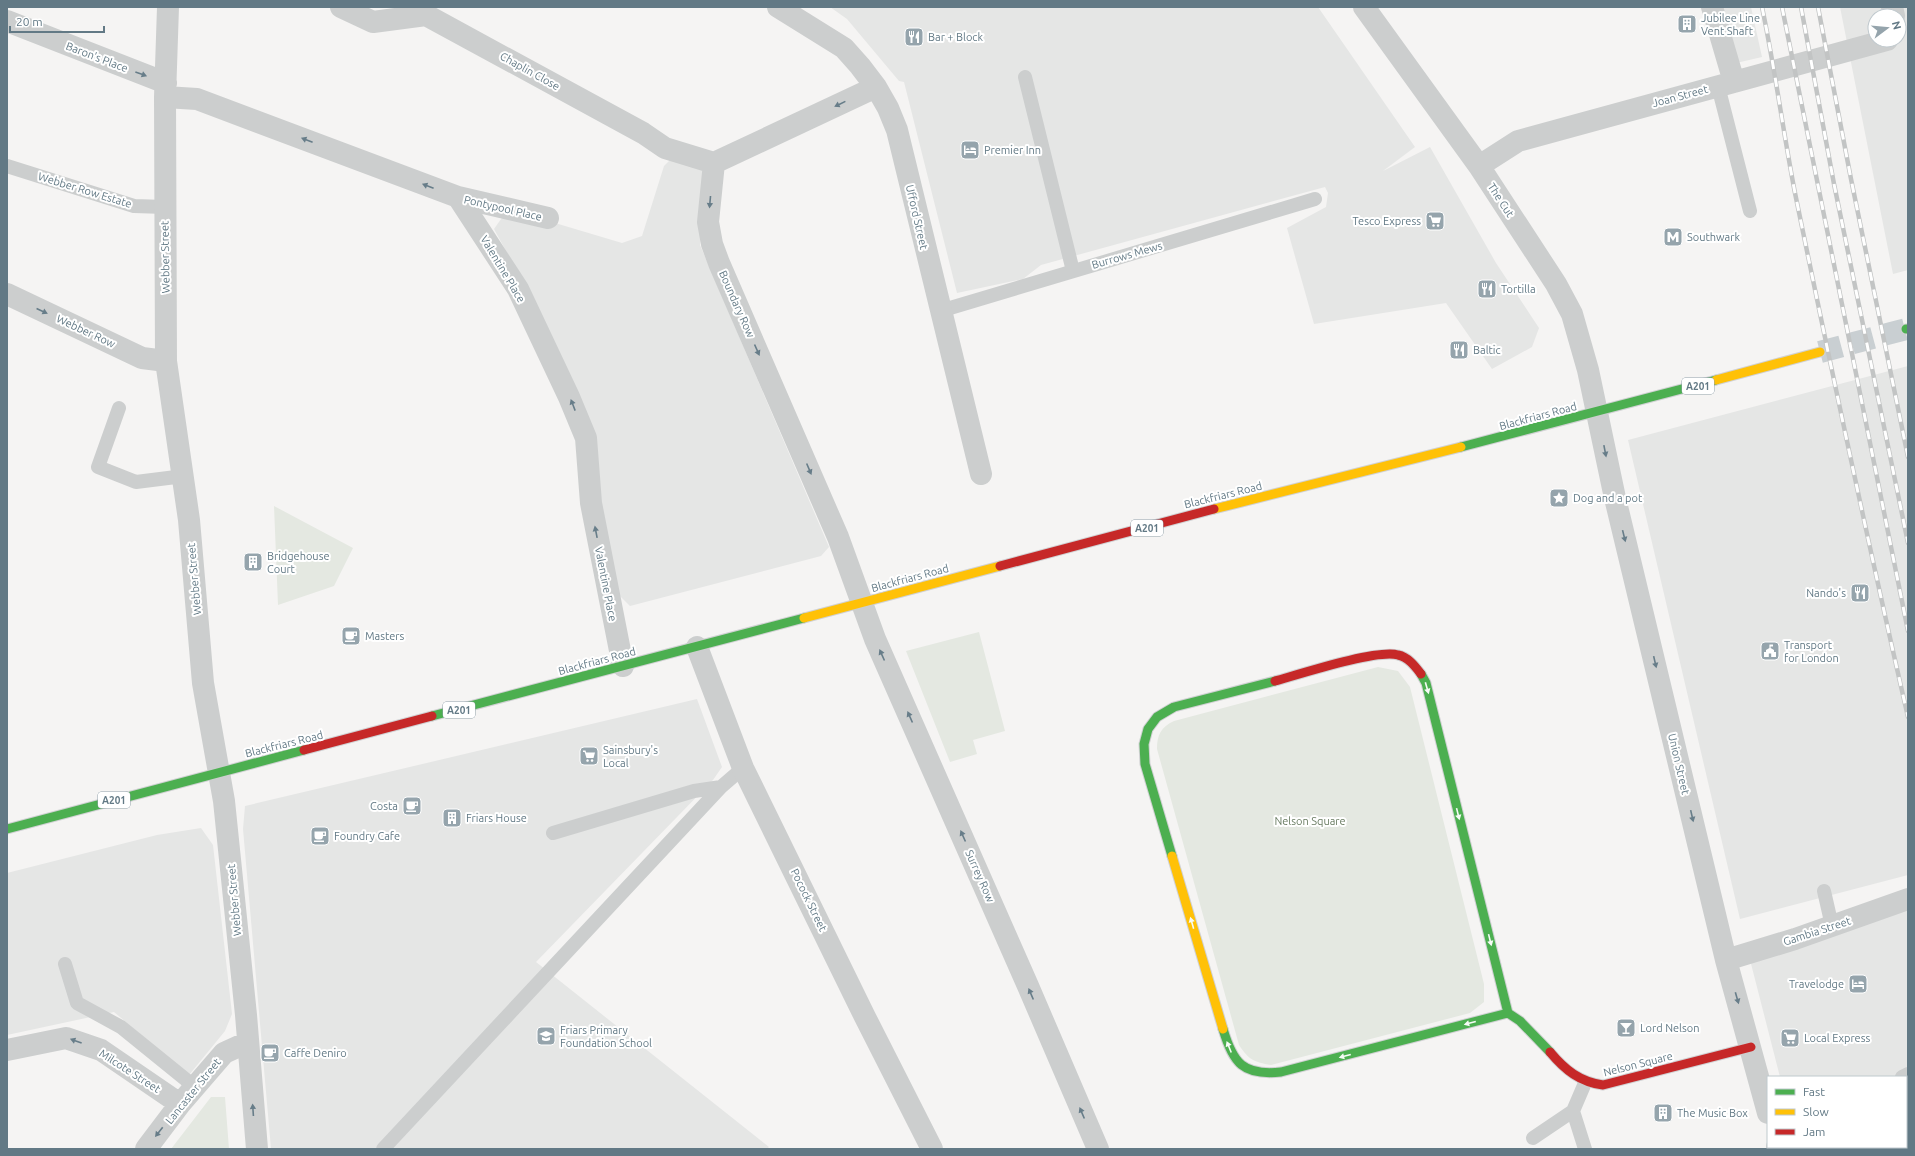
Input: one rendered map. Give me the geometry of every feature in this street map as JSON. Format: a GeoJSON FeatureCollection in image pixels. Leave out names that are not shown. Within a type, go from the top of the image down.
{"type":"FeatureCollection","features":[{"type":"Feature","properties":{"kind":"main road","name":"Blackfriars Road"},"geometry":{"type":"LineString","coordinates":[[7,829],[862,604],[1226,506],[1598,412],[1820,352]]}},
{"type":"Feature","properties":{"kind":"main road"},"geometry":{"type":"LineString","coordinates":[[1508,1013],[1426,683],[1417,668],[1405,656],[1387,652],[1174,707],[1158,715],[1147,729],[1142,748],[1229,1050],[1239,1064],[1253,1071],[1267,1074],[1281,1072],[1508,1013],[1520,1020],[1573,1076],[1585,1083]]}},
{"type":"Feature","properties":{"kind":"main road","name":"Nelson Square"},"geometry":{"type":"LineString","coordinates":[[1585,1083],[1594,1086],[1602,1085],[1751,1047]]}},
{"type":"Feature","properties":{"kind":"street","name":"Webber Street"},"geometry":{"type":"LineString","coordinates":[[168,7],[165,90],[166,361],[184,476],[203,683],[220,772],[248,1042],[256,1149]]}},
{"type":"Feature","properties":{"kind":"street","name":"Chaplin Close"},"geometry":{"type":"LineString","coordinates":[[341,7],[373,22],[426,15],[643,133],[666,148],[714,163]]}},
{"type":"Feature","properties":{"kind":"street","name":"Ufford Street"},"geometry":{"type":"LineString","coordinates":[[778,7],[844,48],[876,87],[888,108],[897,130],[981,474]]}},
{"type":"Feature","properties":{"kind":"street","name":"The Cut"},"geometry":{"type":"LineString","coordinates":[[1364,7],[1479,166],[1556,284],[1572,314],[1578,331],[1598,412]]}},
{"type":"Feature","properties":{"kind":"street"},"geometry":{"type":"LineString","coordinates":[[1712,7],[1726,84]]}},
{"type":"Feature","properties":{"kind":"street","name":"Baron's Place"},"geometry":{"type":"LineString","coordinates":[[7,21],[165,90]]}},
{"type":"Feature","properties":{"kind":"street","name":"Joan Street"},"geometry":{"type":"LineString","coordinates":[[1479,166],[1518,141],[1867,45]]}},
{"type":"Feature","properties":{"kind":"street"},"geometry":{"type":"LineString","coordinates":[[714,163],[876,87]]}},
{"type":"Feature","properties":{"kind":"street"},"geometry":{"type":"LineString","coordinates":[[165,90],[197,99],[458,197]]}},
{"type":"Feature","properties":{"kind":"street","name":"Boundary Row"},"geometry":{"type":"LineString","coordinates":[[714,163],[708,222],[712,244],[838,537],[862,604]]}},
{"type":"Feature","properties":{"kind":"street","name":"Pontypool Place"},"geometry":{"type":"LineString","coordinates":[[458,197],[548,218]]}},
{"type":"Feature","properties":{"kind":"street","name":"Valentine Place"},"geometry":{"type":"LineString","coordinates":[[458,197],[518,289],[569,397],[586,438],[591,503],[623,666]]}},
{"type":"Feature","properties":{"kind":"street","name":"Webber Row"},"geometry":{"type":"LineString","coordinates":[[7,294],[142,358],[166,361]]}},
{"type":"Feature","properties":{"kind":"street","name":"Union Street"},"geometry":{"type":"LineString","coordinates":[[1598,412],[1615,498],[1726,960],[1767,1109]]}},
{"type":"Feature","properties":{"kind":"street","name":"Surrey Row"},"geometry":{"type":"LineString","coordinates":[[862,604],[875,639],[1022,971],[1098,1149]]}},
{"type":"Feature","properties":{"kind":"street","name":"Pocock Street"},"geometry":{"type":"LineString","coordinates":[[697,647],[744,768],[865,1017],[932,1149]]}},
{"type":"Feature","properties":{"kind":"street","name":"Gambia Street"},"geometry":{"type":"LineString","coordinates":[[1726,960],[1832,926],[1908,899]]}},
{"type":"Feature","properties":{"kind":"street","name":"Milcote Street"},"geometry":{"type":"LineString","coordinates":[[7,1050],[66,1038],[101,1050],[180,1104]]}},
{"type":"Feature","properties":{"kind":"street","name":"Lancaster Street"},"geometry":{"type":"LineString","coordinates":[[146,1149],[180,1104],[224,1053],[248,1042]]}},
{"type":"Feature","properties":{"kind":"lane"},"geometry":{"type":"LineString","coordinates":[[1025,77],[1073,270]]}},
{"type":"Feature","properties":{"kind":"lane"},"geometry":{"type":"LineString","coordinates":[[1726,84],[1750,211]]}},
{"type":"Feature","properties":{"kind":"lane","name":"Webber Row Estate"},"geometry":{"type":"LineString","coordinates":[[7,166],[134,206],[165,207]]}},
{"type":"Feature","properties":{"kind":"lane","name":"Burrows Mews"},"geometry":{"type":"LineString","coordinates":[[940,311],[1073,270],[1315,199]]}},
{"type":"Feature","properties":{"kind":"lane"},"geometry":{"type":"LineString","coordinates":[[119,408],[98,467],[136,482],[184,476]]}},
{"type":"Feature","properties":{"kind":"lane"},"geometry":{"type":"LineString","coordinates":[[383,1149],[721,786],[744,768]]}},
{"type":"Feature","properties":{"kind":"lane"},"geometry":{"type":"LineString","coordinates":[[553,833],[694,790],[721,786]]}},
{"type":"Feature","properties":{"kind":"lane"},"geometry":{"type":"LineString","coordinates":[[1824,891],[1832,926]]}},
{"type":"Feature","properties":{"kind":"lane"},"geometry":{"type":"LineString","coordinates":[[65,964],[77,1003],[121,1027],[195,1087]]}},
{"type":"Feature","properties":{"kind":"lane"},"geometry":{"type":"LineString","coordinates":[[1533,1138],[1573,1111],[1585,1083]]}},
{"type":"Feature","properties":{"kind":"lane"},"geometry":{"type":"LineString","coordinates":[[1573,1111],[1585,1149]]}},
{"type":"Feature","properties":{"kind":"shaded area"},"geometry":{"type":"Polygon","coordinates":[[[830,7],[1318,7],[1415,147],[1383,171],[1430,147],[1496,263],[1539,328],[1532,347],[1492,369],[1446,303],[1314,324],[1287,228],[1326,207],[1328,193],[1325,187],[1041,265],[1023,279],[957,293],[904,82],[899,81],[847,19],[830,7]]]}},
{"type":"Feature","properties":{"kind":"shaded area"},"geometry":{"type":"Polygon","coordinates":[[[1703,7],[1751,7],[1762,57],[1719,67],[1703,7]]]}},
{"type":"Feature","properties":{"kind":"shaded area"},"geometry":{"type":"Polygon","coordinates":[[[1840,7],[1908,7],[1908,270],[1893,274],[1840,7]]]}},
{"type":"Feature","properties":{"kind":"shaded area"},"geometry":{"type":"Polygon","coordinates":[[[672,158],[703,168],[706,185],[700,245],[829,547],[821,556],[630,606],[619,595],[599,520],[593,433],[534,302],[494,229],[506,212],[545,220],[622,243],[642,236],[664,166],[672,158]]]}},
{"type":"Feature","properties":{"kind":"shaded area","name":"Transport for London"},"geometry":{"type":"Polygon","coordinates":[[[1908,366],[1908,875],[1740,919],[1628,440],[1908,366]]]}},
{"type":"Feature","properties":{"kind":"shaded area"},"geometry":{"type":"Polygon","coordinates":[[[697,699],[722,767],[713,780],[536,962],[769,1147],[767,1149],[271,1149],[243,829],[245,806],[697,699]]]}},
{"type":"Feature","properties":{"kind":"shaded area"},"geometry":{"type":"Polygon","coordinates":[[[201,828],[213,845],[232,1014],[225,1031],[189,1075],[114,1012],[7,1035],[7,873],[157,835],[201,828]]]}},
{"type":"Feature","properties":{"kind":"shaded area","name":"Travelodge"},"geometry":{"type":"Polygon","coordinates":[[[1908,896],[1908,1149],[1801,1149],[1907,1148],[1907,1076],[1780,1076],[1748,952],[1908,896]]]}},
{"type":"Feature","properties":{"kind":"green space"},"geometry":{"type":"Polygon","coordinates":[[[274,506],[353,548],[334,586],[278,605],[274,506]]]}},
{"type":"Feature","properties":{"kind":"green space"},"geometry":{"type":"Polygon","coordinates":[[[979,632],[1005,731],[973,740],[977,754],[950,762],[906,651],[979,632]]]}},
{"type":"Feature","properties":{"kind":"green space","name":"Nelson Square"},"geometry":{"type":"Polygon","coordinates":[[[1378,667],[1398,671],[1410,687],[1484,984],[1484,1002],[1470,1013],[1271,1065],[1260,1063],[1252,1060],[1239,1045],[1157,749],[1159,736],[1166,726],[1174,721],[1378,667]]]}},
{"type":"Feature","properties":{"kind":"green space"},"geometry":{"type":"Polygon","coordinates":[[[211,1097],[225,1097],[229,1149],[171,1149],[211,1097]]]}},
{"type":"Feature","properties":{"kind":"tunnel"},"geometry":{"type":"LineString","coordinates":[[1820,352],[1906,329]]}},
{"type":"Feature","properties":{"kind":"railway"},"geometry":{"type":"LineString","coordinates":[[1762,7],[1795,193],[1850,455],[1908,717]]}},
{"type":"Feature","properties":{"kind":"railway"},"geometry":{"type":"LineString","coordinates":[[1782,7],[1908,631]]}},
{"type":"Feature","properties":{"kind":"railway"},"geometry":{"type":"LineString","coordinates":[[1801,7],[1834,184],[1908,543]]}},
{"type":"Feature","properties":{"kind":"railway"},"geometry":{"type":"LineString","coordinates":[[1818,7],[1851,179],[1908,457]]}},
{"type":"Feature","properties":{"kind":"traffic: fast"},"geometry":{"type":"LineString","coordinates":[[1461,447],[1716,380]]}},
{"type":"Feature","properties":{"kind":"traffic: fast"},"geometry":{"type":"LineString","coordinates":[[432,716],[804,618]]}},
{"type":"Feature","properties":{"kind":"traffic: fast"},"geometry":{"type":"LineString","coordinates":[[1421,674],[1426,683],[1508,1013]]}},
{"type":"Feature","properties":{"kind":"traffic: fast"},"geometry":{"type":"LineString","coordinates":[[1172,856],[1145,764],[1144,744],[1148,729],[1157,717],[1174,707],[1275,681]]}},
{"type":"Feature","properties":{"kind":"traffic: fast"},"geometry":{"type":"LineString","coordinates":[[7,829],[304,750]]}},
{"type":"Feature","properties":{"kind":"traffic: fast"},"geometry":{"type":"LineString","coordinates":[[1223,1029],[1231,1051],[1242,1065],[1257,1072],[1268,1073],[1281,1072],[1508,1013],[1520,1021],[1550,1052]]}},
{"type":"Feature","properties":{"kind":"traffic: slow"},"geometry":{"type":"LineString","coordinates":[[1716,380],[1820,352]]}},
{"type":"Feature","properties":{"kind":"traffic: slow"},"geometry":{"type":"LineString","coordinates":[[1214,509],[1461,447]]}},
{"type":"Feature","properties":{"kind":"traffic: slow"},"geometry":{"type":"LineString","coordinates":[[804,618],[1000,566]]}},
{"type":"Feature","properties":{"kind":"traffic: slow"},"geometry":{"type":"LineString","coordinates":[[1172,856],[1223,1029]]}},
{"type":"Feature","properties":{"kind":"traffic: jam"},"geometry":{"type":"LineString","coordinates":[[1000,566],[1214,509]]}},
{"type":"Feature","properties":{"kind":"traffic: jam"},"geometry":{"type":"LineString","coordinates":[[1275,681],[1338,663],[1388,654],[1402,656],[1414,665],[1421,674]]}},
{"type":"Feature","properties":{"kind":"traffic: jam"},"geometry":{"type":"LineString","coordinates":[[304,750],[432,716]]}},
{"type":"Feature","properties":{"kind":"traffic: jam"},"geometry":{"type":"LineString","coordinates":[[1550,1052],[1567,1070],[1587,1081],[1603,1085],[1751,1047]]}},
{"type":"Feature","properties":{"kind":"place","name":"Jubilee Line Vent Shaft"},"geometry":{"type":"Point","coordinates":[1687,24]}},
{"type":"Feature","properties":{"kind":"place","name":"Bar + Block"},"geometry":{"type":"Point","coordinates":[914,37]}},
{"type":"Feature","properties":{"kind":"place","name":"Premier Inn"},"geometry":{"type":"Point","coordinates":[970,150]}},
{"type":"Feature","properties":{"kind":"place","name":"Tesco Express"},"geometry":{"type":"Point","coordinates":[1435,221]}},
{"type":"Feature","properties":{"kind":"place","name":"Southwark"},"geometry":{"type":"Point","coordinates":[1673,237]}},
{"type":"Feature","properties":{"kind":"place","name":"Tortilla"},"geometry":{"type":"Point","coordinates":[1487,289]}},
{"type":"Feature","properties":{"kind":"place","name":"Baltic"},"geometry":{"type":"Point","coordinates":[1459,350]}},
{"type":"Feature","properties":{"kind":"place","name":"Dog and a pot"},"geometry":{"type":"Point","coordinates":[1559,498]}},
{"type":"Feature","properties":{"kind":"place","name":"Bridgehouse Court"},"geometry":{"type":"Point","coordinates":[253,562]}},
{"type":"Feature","properties":{"kind":"place","name":"Nando's"},"geometry":{"type":"Point","coordinates":[1860,593]}},
{"type":"Feature","properties":{"kind":"place","name":"Masters"},"geometry":{"type":"Point","coordinates":[351,636]}},
{"type":"Feature","properties":{"kind":"place","name":"Transport for London"},"geometry":{"type":"Point","coordinates":[1770,651]}},
{"type":"Feature","properties":{"kind":"place","name":"Sainsbury's Local"},"geometry":{"type":"Point","coordinates":[589,756]}},
{"type":"Feature","properties":{"kind":"place","name":"Costa"},"geometry":{"type":"Point","coordinates":[412,806]}},
{"type":"Feature","properties":{"kind":"place","name":"Friars House"},"geometry":{"type":"Point","coordinates":[452,818]}},
{"type":"Feature","properties":{"kind":"place","name":"Foundry Cafe"},"geometry":{"type":"Point","coordinates":[320,836]}},
{"type":"Feature","properties":{"kind":"place","name":"Travelodge"},"geometry":{"type":"Point","coordinates":[1858,984]}},
{"type":"Feature","properties":{"kind":"place","name":"Lord Nelson"},"geometry":{"type":"Point","coordinates":[1626,1028]}},
{"type":"Feature","properties":{"kind":"place","name":"Friars Primary Foundation School"},"geometry":{"type":"Point","coordinates":[546,1036]}},
{"type":"Feature","properties":{"kind":"place","name":"Local Express"},"geometry":{"type":"Point","coordinates":[1790,1038]}},
{"type":"Feature","properties":{"kind":"place","name":"Caffe Deniro"},"geometry":{"type":"Point","coordinates":[270,1053]}},
{"type":"Feature","properties":{"kind":"place","name":"The Music Box"},"geometry":{"type":"Point","coordinates":[1663,1113]}}]}
